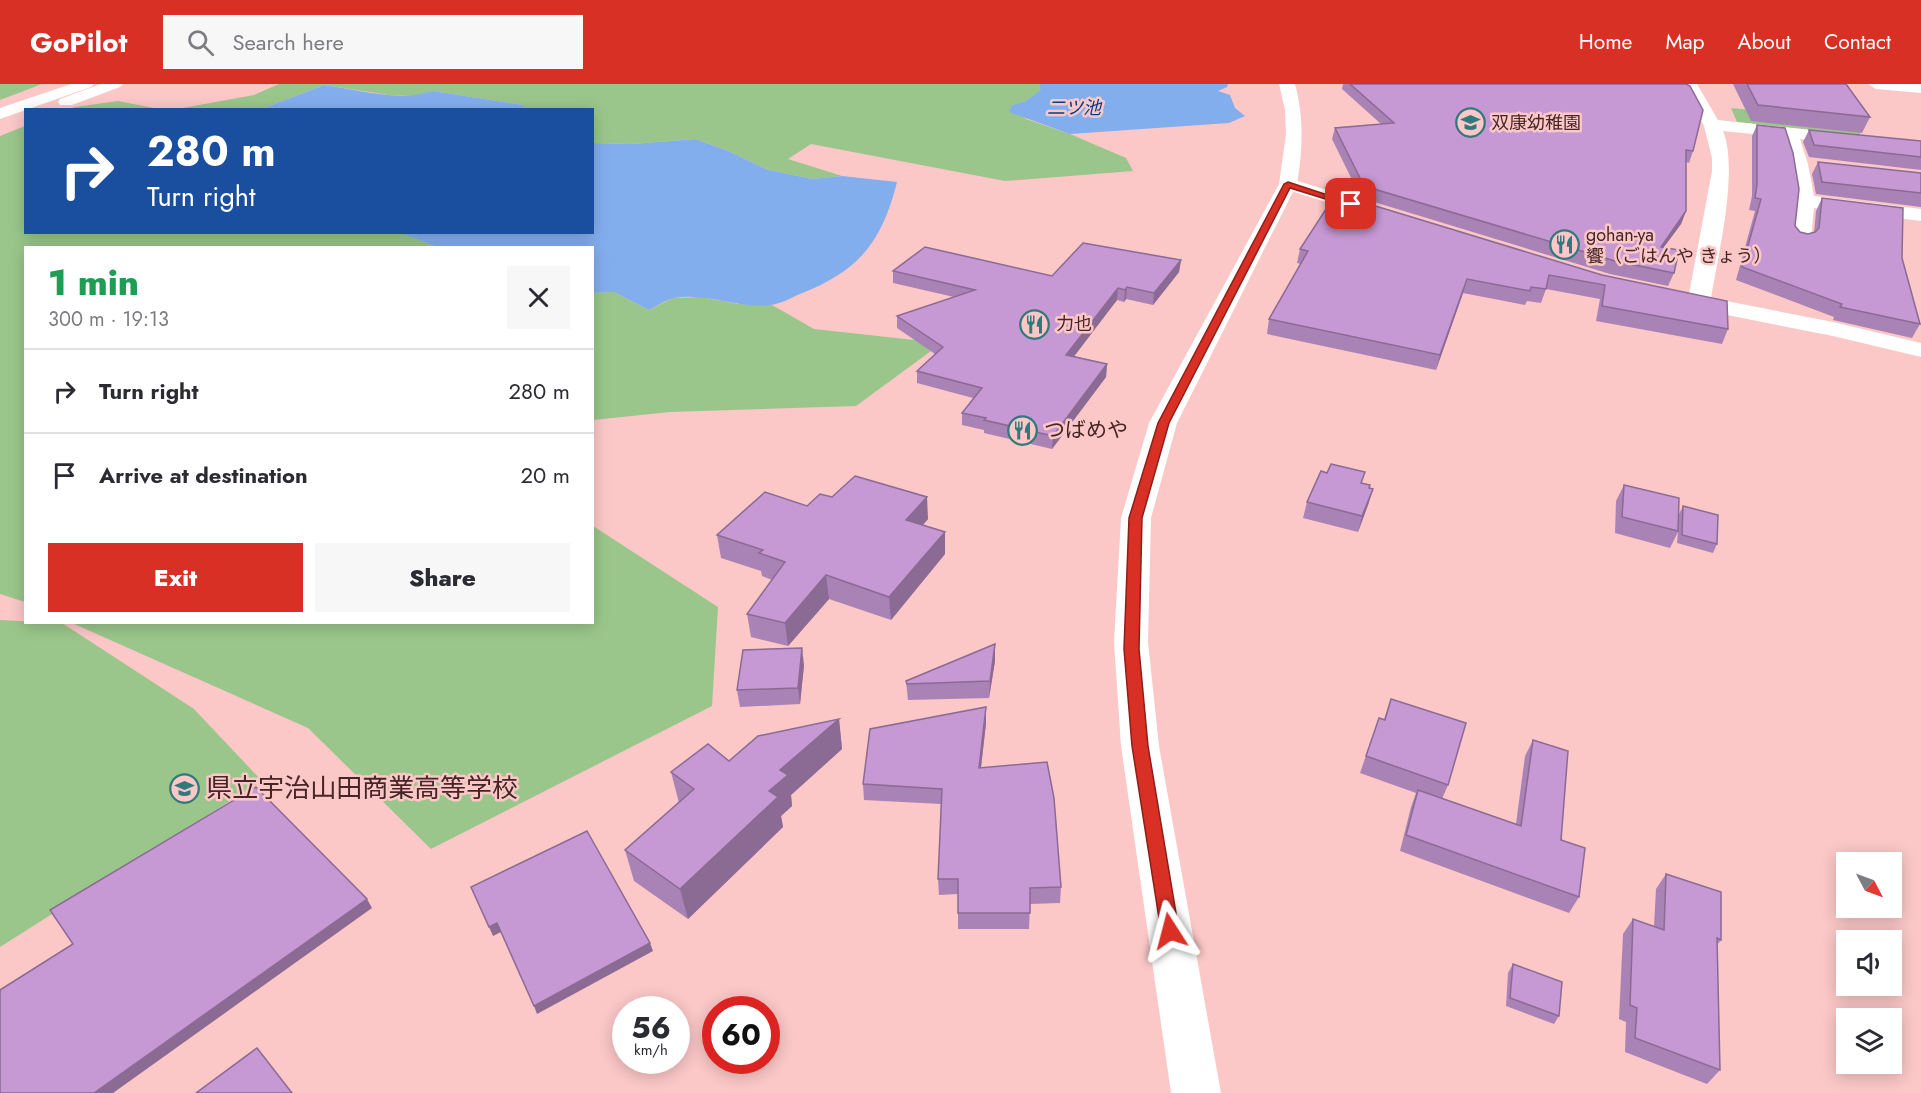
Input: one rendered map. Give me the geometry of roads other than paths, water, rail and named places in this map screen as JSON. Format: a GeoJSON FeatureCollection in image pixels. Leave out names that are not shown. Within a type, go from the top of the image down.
{"type":"FeatureCollection","features":[{"type":"Feature","properties":{"kind":"main road"},"geometry":{"type":"LineString","coordinates":[[0,114],[86,84]]}},
{"type":"Feature","properties":{"kind":"main road"},"geometry":{"type":"LineString","coordinates":[[50,108],[115,84]]}},
{"type":"Feature","properties":{"kind":"main road"},"geometry":{"type":"LineString","coordinates":[[1196,1093],[1140,746],[1131,642],[1136,518],[1163,423],[1288,184],[1295,147],[1296,124],[1287,84]]}},
{"type":"Feature","properties":{"kind":"main road"},"geometry":{"type":"LineString","coordinates":[[1689,84],[1713,125],[1722,150],[1721,171],[1699,303]]}},
{"type":"Feature","properties":{"kind":"main road"},"geometry":{"type":"LineString","coordinates":[[1876,84],[1921,88]]}},
{"type":"Feature","properties":{"kind":"main road"},"geometry":{"type":"LineString","coordinates":[[0,126],[24,118]]}},
{"type":"Feature","properties":{"kind":"main road"},"geometry":{"type":"LineString","coordinates":[[1713,125],[1921,147]]}},
{"type":"Feature","properties":{"kind":"main road"},"geometry":{"type":"LineString","coordinates":[[1789,133],[1799,164],[1805,201],[1801,239]]}},
{"type":"Feature","properties":{"kind":"main road"},"geometry":{"type":"LineString","coordinates":[[1799,164],[1821,166]]}},
{"type":"Feature","properties":{"kind":"main road"},"geometry":{"type":"LineString","coordinates":[[1288,184],[1399,219]]}},
{"type":"Feature","properties":{"kind":"main road"},"geometry":{"type":"LineString","coordinates":[[1805,201],[1921,215]]}},
{"type":"Feature","properties":{"kind":"main road"},"geometry":{"type":"LineString","coordinates":[[1667,296],[1833,328],[1921,350]]}},
{"type":"Feature","properties":{"kind":"water","name":"二ツ池"},"geometry":{"type":"Polygon","coordinates":[[[1039,84],[1228,84],[1227,87],[1218,91],[1230,95],[1235,108],[1245,116],[1229,123],[1070,134],[1009,112],[1012,105],[1026,101],[1041,90],[1039,84]]]}},
{"type":"Feature","properties":{"kind":"water"},"geometry":{"type":"Polygon","coordinates":[[[324,85],[392,95],[433,91],[523,105],[523,108],[265,108],[324,85]]]}},
{"type":"Feature","properties":{"kind":"water"},"geometry":{"type":"Polygon","coordinates":[[[695,139],[726,150],[768,170],[813,179],[842,176],[897,182],[884,222],[865,252],[853,264],[820,285],[785,301],[770,305],[746,305],[686,297],[671,299],[649,310],[614,292],[594,293],[594,246],[434,246],[404,234],[594,234],[594,143],[632,144],[695,139]]]}},
{"type":"Feature","properties":{"kind":"place","name":"双康幼稚園"},"geometry":{"type":"Point","coordinates":[1470,123]}},
{"type":"Feature","properties":{"kind":"place","name":"gohan-ya 饗（ごはんや きょう）"},"geometry":{"type":"Point","coordinates":[1565,245]}},
{"type":"Feature","properties":{"kind":"place","name":"力也"},"geometry":{"type":"Point","coordinates":[1035,324]}},
{"type":"Feature","properties":{"kind":"place","name":"つばめや"},"geometry":{"type":"Point","coordinates":[1023,430]}},
{"type":"Feature","properties":{"kind":"place","name":"県立宇治山田商業高等学校"},"geometry":{"type":"Point","coordinates":[185,788]}}]}
